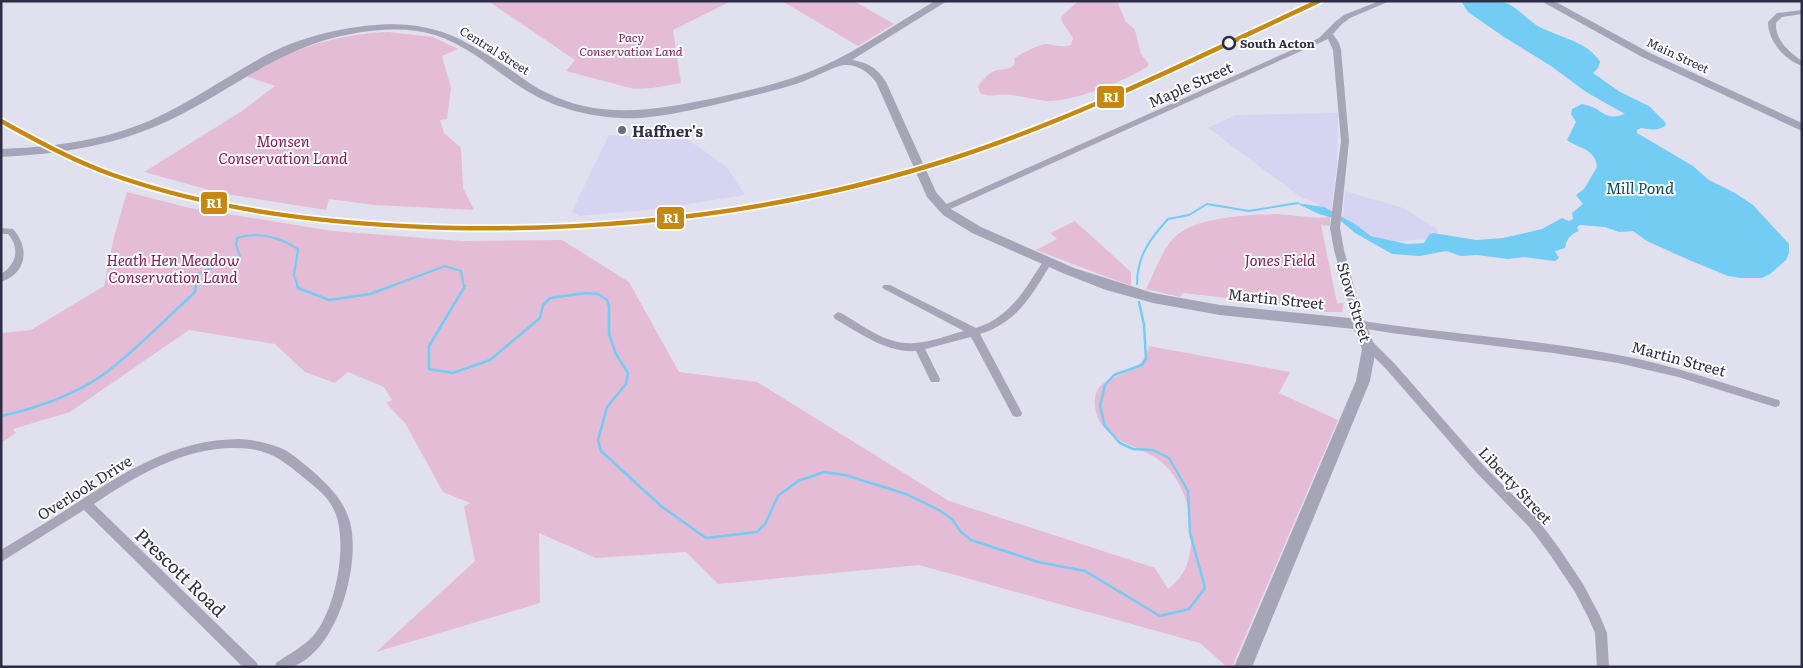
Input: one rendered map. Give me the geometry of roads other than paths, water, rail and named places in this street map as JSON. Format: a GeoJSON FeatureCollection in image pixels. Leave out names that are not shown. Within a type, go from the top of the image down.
{"type":"FeatureCollection","features":[{"type":"Feature","properties":{"kind":"street","name":"Central Street"},"geometry":{"type":"LineString","coordinates":[[1,153],[64,148],[122,135],[171,116],[247,69],[281,51],[325,36],[367,29],[416,29],[444,35],[466,46],[539,93],[568,105],[614,114],[655,113],[743,95],[795,81],[841,61],[942,1]]}},
{"type":"Feature","properties":{"kind":"street","name":"Maple Street"},"geometry":{"type":"LineString","coordinates":[[942,209],[1330,36],[1337,24],[1351,14],[1388,1]]}},
{"type":"Feature","properties":{"kind":"street","name":"Main Street"},"geometry":{"type":"LineString","coordinates":[[1546,1],[1646,55],[1802,127]]}},
{"type":"Feature","properties":{"kind":"street"},"geometry":{"type":"LineString","coordinates":[[1802,12],[1780,15],[1772,22],[1771,26],[1773,34],[1783,50],[1802,64]]}},
{"type":"Feature","properties":{"kind":"street","name":"Stow Street"},"geometry":{"type":"LineString","coordinates":[[1244,667],[1363,381],[1368,364],[1369,345],[1359,324],[1339,250],[1335,221],[1342,175],[1344,128],[1337,50],[1330,36]]}},
{"type":"Feature","properties":{"kind":"street","name":"Martin Street"},"geometry":{"type":"LineString","coordinates":[[867,46],[869,62],[881,82],[928,188],[942,209],[968,226],[1046,262],[1140,294],[1174,303],[1542,347],[1618,359],[1668,370],[1775,403]]}},
{"type":"Feature","properties":{"kind":"street"},"geometry":{"type":"LineString","coordinates":[[841,61],[864,64],[873,69]]}},
{"type":"Feature","properties":{"kind":"street"},"geometry":{"type":"LineString","coordinates":[[1,231],[10,231],[16,237],[22,250],[21,259],[14,269],[1,279]]}},
{"type":"Feature","properties":{"kind":"street"},"geometry":{"type":"LineString","coordinates":[[838,316],[891,343],[903,347],[919,347],[992,326],[1008,316],[1046,262]]}},
{"type":"Feature","properties":{"kind":"street"},"geometry":{"type":"LineString","coordinates":[[887,287],[973,331],[1017,413]]}},
{"type":"Feature","properties":{"kind":"street","name":"Liberty Street"},"geometry":{"type":"LineString","coordinates":[[1369,345],[1391,367],[1478,468],[1534,524],[1556,552],[1594,616],[1601,633],[1603,667]]}},
{"type":"Feature","properties":{"kind":"street"},"geometry":{"type":"LineString","coordinates":[[919,347],[935,379]]}},
{"type":"Feature","properties":{"kind":"street","name":"Overlook Drive"},"geometry":{"type":"LineString","coordinates":[[1,557],[126,475],[161,458],[190,449],[215,445],[235,444],[266,447],[284,455],[316,481],[340,509],[345,526],[345,554],[334,611],[322,635],[307,651],[281,667]]}},
{"type":"Feature","properties":{"kind":"street","name":"Prescott Road"},"geometry":{"type":"LineString","coordinates":[[85,503],[252,667]]}},
{"type":"Feature","properties":{"kind":"water","name":"Mill Pond"},"geometry":{"type":"Polygon","coordinates":[[[1461,1],[1503,2],[1538,26],[1588,49],[1600,62],[1598,68],[1593,73],[1620,92],[1649,106],[1666,125],[1660,129],[1653,130],[1641,128],[1637,130],[1637,133],[1693,166],[1709,180],[1735,193],[1753,205],[1789,244],[1789,253],[1786,260],[1770,274],[1762,278],[1728,276],[1647,241],[1633,231],[1619,232],[1605,227],[1580,225],[1577,227],[1579,231],[1569,237],[1565,248],[1555,251],[1559,258],[1555,261],[1524,257],[1508,259],[1477,255],[1461,256],[1446,251],[1420,256],[1392,254],[1355,233],[1340,220],[1319,214],[1296,203],[1324,207],[1355,224],[1371,236],[1407,244],[1424,243],[1429,235],[1433,233],[1476,240],[1503,238],[1542,229],[1562,218],[1569,221],[1573,219],[1572,213],[1583,204],[1576,195],[1584,189],[1597,167],[1596,161],[1590,152],[1567,140],[1576,122],[1571,114],[1572,109],[1582,104],[1612,116],[1625,114],[1586,92],[1551,66],[1504,37],[1468,12],[1461,1]]]}},
{"type":"Feature","properties":{"kind":"waterway"},"geometry":{"type":"LineString","coordinates":[[1137,284],[1142,256],[1168,219],[1189,215],[1207,204],[1249,211],[1298,203]]}},
{"type":"Feature","properties":{"kind":"waterway"},"geometry":{"type":"LineString","coordinates":[[196,287],[197,274],[240,256],[236,245],[237,238],[253,235],[276,238],[298,249],[294,275],[298,287]]}},
{"type":"Feature","properties":{"kind":"waterway"},"geometry":{"type":"LineString","coordinates":[[389,287],[445,266],[461,271],[464,287]]}},
{"type":"Feature","properties":{"kind":"waterway"},"geometry":{"type":"LineString","coordinates":[[1,416],[29,409],[56,399],[95,380],[118,363],[152,333],[195,292],[196,286]]}},
{"type":"Feature","properties":{"kind":"waterway"},"geometry":{"type":"LineString","coordinates":[[297,286],[329,300],[370,294],[392,286]]}},
{"type":"Feature","properties":{"kind":"waterway"},"geometry":{"type":"LineString","coordinates":[[465,286],[429,346],[429,369],[453,373],[490,360],[540,318],[543,305],[550,298],[586,293],[598,294],[607,300],[609,306],[609,334],[616,354],[628,373],[626,384],[607,407],[598,440],[601,451],[661,506],[706,538],[757,532],[765,524],[778,496],[798,481],[824,472],[845,475],[906,494],[939,510],[952,519],[961,532],[971,540],[1038,562],[1085,571],[1160,616],[1189,609],[1205,588],[1190,533],[1188,491],[1169,458],[1153,450],[1133,449],[1120,443],[1105,426],[1100,406],[1105,385],[1114,375],[1142,365],[1146,359],[1144,325],[1139,302]]}},
{"type":"Feature","properties":{"kind":"place","name":"South Acton"},"geometry":{"type":"Point","coordinates":[1229,43]}},
{"type":"Feature","properties":{"kind":"place","name":"Haffner's"},"geometry":{"type":"Point","coordinates":[622,130]}},
{"type":"Feature","properties":{"kind":"park label","name":"Pacy Conservation Land"},"geometry":{"type":"Point","coordinates":[631,44]}},
{"type":"Feature","properties":{"kind":"park label","name":"Monsen Conservation Land"},"geometry":{"type":"Point","coordinates":[283,148]}},
{"type":"Feature","properties":{"kind":"park label","name":"Jones Field"},"geometry":{"type":"Point","coordinates":[1280,259]}},
{"type":"Feature","properties":{"kind":"park label","name":"Heath Hen Meadow Conservation Land"},"geometry":{"type":"Point","coordinates":[173,268]}}]}
